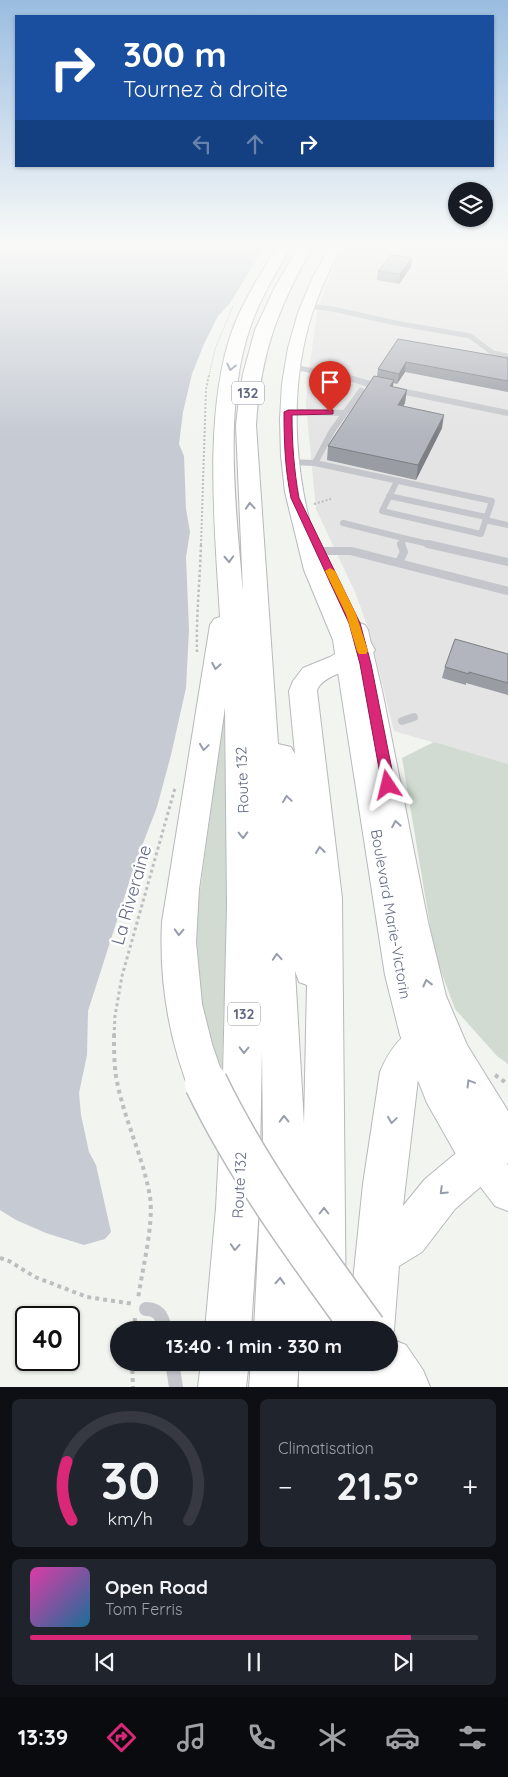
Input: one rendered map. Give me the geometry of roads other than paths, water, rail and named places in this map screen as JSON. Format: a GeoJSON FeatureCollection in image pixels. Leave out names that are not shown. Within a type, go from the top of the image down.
{"type":"FeatureCollection","features":[{"type":"Feature","properties":{"kind":"highway","name":"Route 132"},"geometry":{"type":"LineString","coordinates":[[229,1321],[240,1150],[244,1003],[241,757],[230,584],[225,434],[228,382],[237,340],[249,309]]}},
{"type":"Feature","properties":{"kind":"highway","name":"Route 132"},"geometry":{"type":"LineString","coordinates":[[271,309],[260,338],[250,378],[246,441],[283,1083],[284,1156],[278,1321]]}},
{"type":"Feature","properties":{"kind":"highway"},"geometry":{"type":"LineString","coordinates":[[253,554],[300,898],[326,1052]]}},
{"type":"Feature","properties":{"kind":"highway"},"geometry":{"type":"LineString","coordinates":[[230,584],[211,699],[179,922],[182,994],[193,1045],[206,1083],[224,1122],[260,1182],[360,1321]]}},
{"type":"Feature","properties":{"kind":"highway"},"geometry":{"type":"LineString","coordinates":[[323,1321],[326,1052],[325,898],[303,691],[305,682],[311,675],[349,654]]}},
{"type":"Feature","properties":{"kind":"highway"},"geometry":{"type":"LineString","coordinates":[[372,1321],[384,1184],[399,1072],[419,1046]]}},
{"type":"Feature","properties":{"kind":"highway"},"geometry":{"type":"LineString","coordinates":[[378,1254],[407,1237],[440,1194],[497,1147]]}},
{"type":"Feature","properties":{"kind":"highway"},"geometry":{"type":"LineString","coordinates":[[222,1387],[224,1371]]}},
{"type":"Feature","properties":{"kind":"highway"},"geometry":{"type":"LineString","coordinates":[[273,1387],[274,1371]]}},
{"type":"Feature","properties":{"kind":"highway"},"geometry":{"type":"LineString","coordinates":[[323,1371],[324,1387]]}},
{"type":"Feature","properties":{"kind":"highway"},"geometry":{"type":"LineString","coordinates":[[368,1387],[369,1371]]}},
{"type":"Feature","properties":{"kind":"highway"},"geometry":{"type":"LineString","coordinates":[[395,1371],[406,1387]]}},
{"type":"Feature","properties":{"kind":"street","name":"Boulevard Marie-Victorin"},"geometry":{"type":"LineString","coordinates":[[307,309],[292,367],[288,412],[289,462],[295,498],[314,551],[347,605],[349,654],[375,727],[430,996],[455,1057],[497,1147],[508,1193]]}},
{"type":"Feature","properties":{"kind":"street","name":"Boulevard Marie-Victorin"},"geometry":{"type":"LineString","coordinates":[[375,727],[400,975],[419,1046],[442,1100],[497,1147]]}},
{"type":"Feature","properties":{"kind":"lane"},"geometry":{"type":"LineString","coordinates":[[330,309],[470,336],[493,353],[508,356]]}},
{"type":"Feature","properties":{"kind":"lane"},"geometry":{"type":"LineString","coordinates":[[292,367],[338,376],[383,388]]}},
{"type":"Feature","properties":{"kind":"lane"},"geometry":{"type":"LineString","coordinates":[[393,390],[508,413]]}},
{"type":"Feature","properties":{"kind":"lane"},"geometry":{"type":"LineString","coordinates":[[315,463],[332,431],[361,391]]}},
{"type":"Feature","properties":{"kind":"lane"},"geometry":{"type":"LineString","coordinates":[[288,412],[345,413]]}},
{"type":"Feature","properties":{"kind":"lane"},"geometry":{"type":"LineString","coordinates":[[289,462],[315,463],[492,501],[481,534],[382,511],[397,481]]}},
{"type":"Feature","properties":{"kind":"lane"},"geometry":{"type":"LineString","coordinates":[[389,496],[508,525]]}},
{"type":"Feature","properties":{"kind":"lane"},"geometry":{"type":"LineString","coordinates":[[343,523],[508,562]]}},
{"type":"Feature","properties":{"kind":"lane"},"geometry":{"type":"LineString","coordinates":[[399,562],[404,552],[403,538]]}},
{"type":"Feature","properties":{"kind":"lane"},"geometry":{"type":"LineString","coordinates":[[314,551],[351,551],[508,591]]}},
{"type":"Feature","properties":{"kind":"lane"},"geometry":{"type":"LineString","coordinates":[[375,727],[414,717]]}},
{"type":"Feature","properties":{"kind":"lane"},"geometry":{"type":"LineString","coordinates":[[146,1309],[153,1310],[161,1315],[163,1321]]}},
{"type":"Feature","properties":{"kind":"lane"},"geometry":{"type":"LineString","coordinates":[[173,1371],[176,1387]]}}]}
